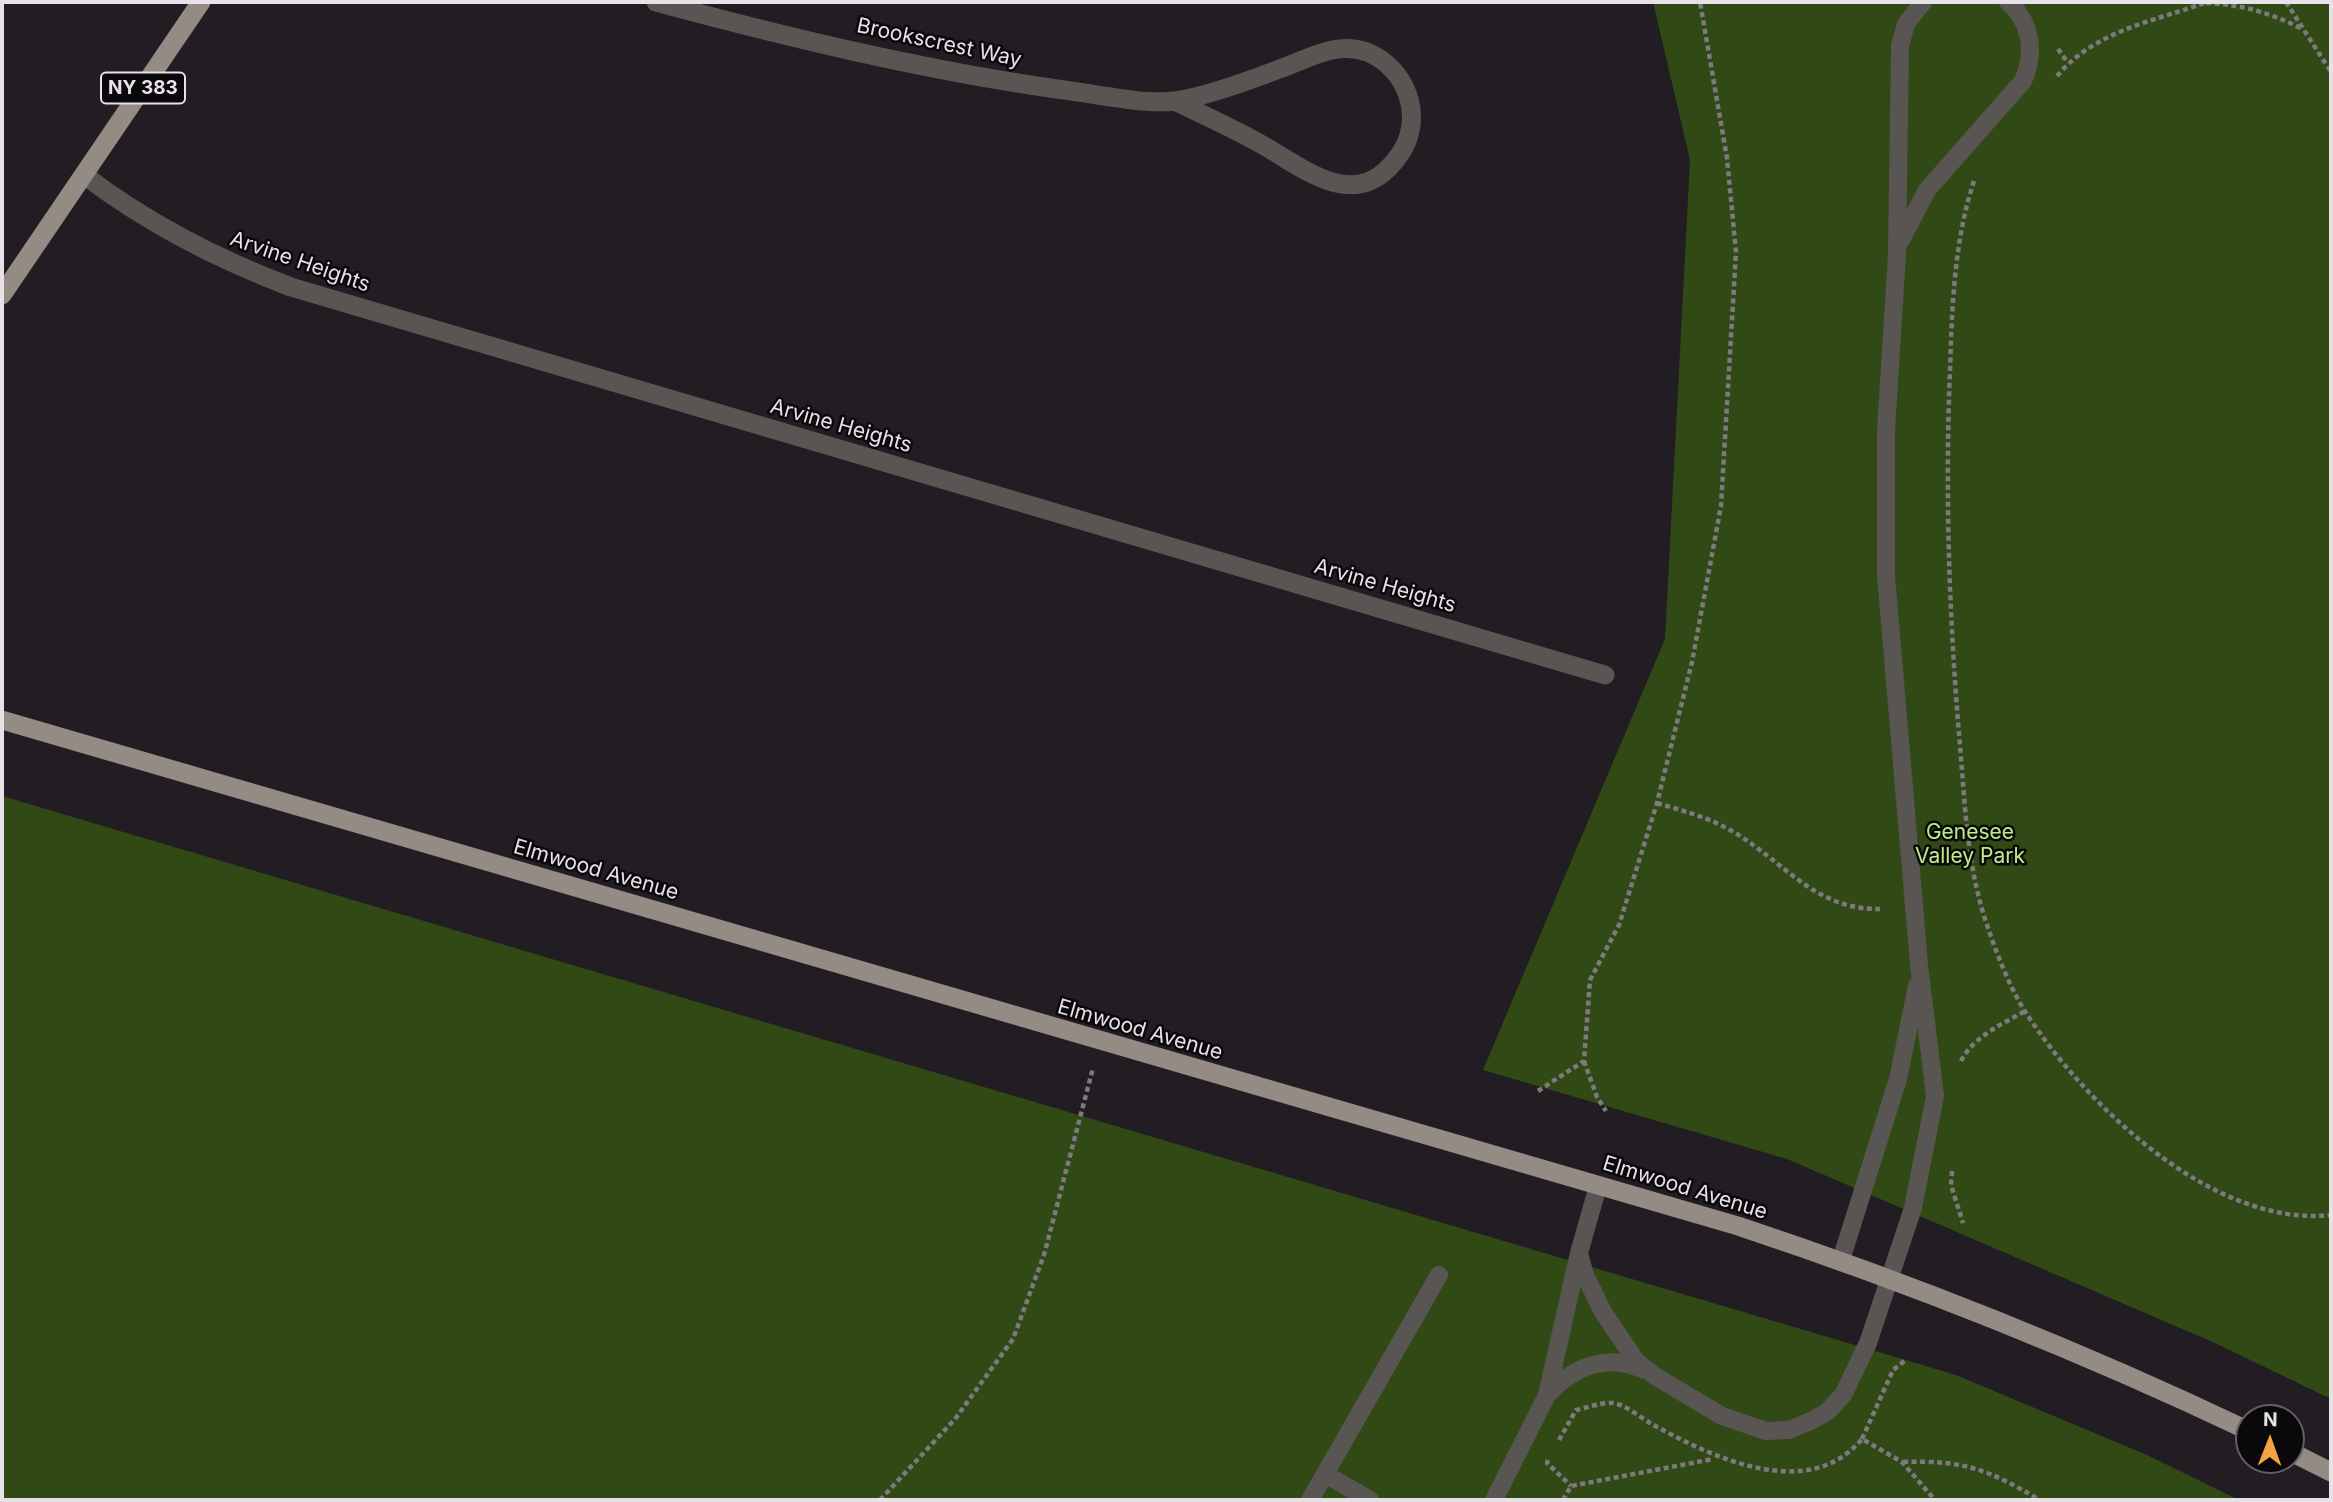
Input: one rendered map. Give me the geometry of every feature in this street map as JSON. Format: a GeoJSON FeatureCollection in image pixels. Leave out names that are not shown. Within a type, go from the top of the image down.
{"type":"FeatureCollection","features":[{"type":"Feature","properties":{"kind":"main road","name":"NY 383"},"geometry":{"type":"LineString","coordinates":[[2,295],[201,2]]}},
{"type":"Feature","properties":{"kind":"main road","name":"Elmwood Avenue"},"geometry":{"type":"LineString","coordinates":[[2,720],[1598,1186],[1841,1260],[2049,1342],[2235,1425]]}},
{"type":"Feature","properties":{"kind":"main road"},"geometry":{"type":"LineString","coordinates":[[2305,1459],[2331,1472]]}},
{"type":"Feature","properties":{"kind":"street","name":"Brookscrest Way"},"geometry":{"type":"LineString","coordinates":[[656,2],[963,74],[1116,97],[1175,101],[1258,77],[1322,51],[1345,48],[1379,58],[1397,74],[1408,94],[1412,118],[1403,150],[1388,168],[1359,182],[1337,184],[1316,178],[1282,155],[1175,101]]}},
{"type":"Feature","properties":{"kind":"street","name":"Arvine Heights"},"geometry":{"type":"LineString","coordinates":[[84,175],[120,203],[219,259],[291,287],[1605,675]]}},
{"type":"Feature","properties":{"kind":"lane"},"geometry":{"type":"LineString","coordinates":[[1897,254],[1913,211],[1927,190],[2023,81],[2030,61],[2029,38],[2020,16],[2008,2]]}},
{"type":"Feature","properties":{"kind":"lane"},"geometry":{"type":"LineString","coordinates":[[1547,1395],[1570,1374],[1598,1362],[1628,1364],[1743,1425],[1766,1431],[1789,1430],[1811,1422],[1827,1412],[1856,1374],[1890,1278],[1925,1160],[1935,1096],[1919,965],[1886,575],[1886,430],[1897,254],[1900,46],[1906,24],[1921,3]]}},
{"type":"Feature","properties":{"kind":"lane"},"geometry":{"type":"LineString","coordinates":[[1841,1260],[1898,1079],[1919,965]]}},
{"type":"Feature","properties":{"kind":"lane"},"geometry":{"type":"LineString","coordinates":[[1494,1500],[1547,1395],[1579,1253],[1598,1186]]}},
{"type":"Feature","properties":{"kind":"lane"},"geometry":{"type":"LineString","coordinates":[[1579,1253],[1592,1291],[1619,1339],[1636,1360],[1655,1376]]}},
{"type":"Feature","properties":{"kind":"lane"},"geometry":{"type":"LineString","coordinates":[[1310,1500],[1439,1275]]}},
{"type":"Feature","properties":{"kind":"lane"},"geometry":{"type":"LineString","coordinates":[[1325,1474],[1370,1500]]}},
{"type":"Feature","properties":{"kind":"path"},"geometry":{"type":"LineString","coordinates":[[1606,1111],[1597,1097],[1584,1061],[1590,980],[1619,925],[1657,803],[1692,663],[1716,547],[1735,296],[1734,208],[1700,2]]}},
{"type":"Feature","properties":{"kind":"path"},"geometry":{"type":"LineString","coordinates":[[2050,83],[2076,56],[2105,37],[2206,2],[2253,10],[2281,18],[2302,29]]}},
{"type":"Feature","properties":{"kind":"path"},"geometry":{"type":"LineString","coordinates":[[2286,2],[2331,72]]}},
{"type":"Feature","properties":{"kind":"path"},"geometry":{"type":"LineString","coordinates":[[1977,174],[1958,253],[1951,340],[1948,477],[1951,620],[1973,874],[1994,944],[2025,1011],[2049,1044],[2123,1126],[2169,1164],[2268,1210],[2298,1216],[2331,1214]]}},
{"type":"Feature","properties":{"kind":"path"},"geometry":{"type":"LineString","coordinates":[[1657,803],[1707,818],[1732,831],[1813,892],[1835,903],[1859,909],[1880,909]]}},
{"type":"Feature","properties":{"kind":"path"},"geometry":{"type":"LineString","coordinates":[[1960,1068],[1969,1047],[2025,1011]]}},
{"type":"Feature","properties":{"kind":"path"},"geometry":{"type":"LineString","coordinates":[[880,1500],[955,1419],[1013,1339],[1044,1255],[1100,1042]]}},
{"type":"Feature","properties":{"kind":"path"},"geometry":{"type":"LineString","coordinates":[[1538,1091],[1584,1061]]}},
{"type":"Feature","properties":{"kind":"path"},"geometry":{"type":"LineString","coordinates":[[1952,1161],[1951,1185],[1963,1223]]}},
{"type":"Feature","properties":{"kind":"path"},"geometry":{"type":"LineString","coordinates":[[1844,1465],[1862,1439],[1894,1370],[1907,1359]]}},
{"type":"Feature","properties":{"kind":"path"},"geometry":{"type":"LineString","coordinates":[[1558,1442],[1576,1410],[1614,1403],[1737,1471]]}},
{"type":"Feature","properties":{"kind":"path"},"geometry":{"type":"LineString","coordinates":[[1862,1439],[1902,1462],[1935,1500]]}},
{"type":"Feature","properties":{"kind":"path"},"geometry":{"type":"LineString","coordinates":[[1552,1453],[1547,1463],[1571,1486]]}},
{"type":"Feature","properties":{"kind":"path"},"geometry":{"type":"LineString","coordinates":[[1563,1500],[1571,1486],[1714,1459]]}},
{"type":"Feature","properties":{"kind":"path"},"geometry":{"type":"LineString","coordinates":[[1902,1462],[1950,1462],[1969,1465],[2040,1500]]}},
{"type":"Feature","properties":{"kind":"green space","name":"Genesee Valley Park"},"geometry":{"type":"Polygon","coordinates":[[[1653,2],[2331,2],[2331,1399],[2215,1343],[1787,1159],[1483,1070],[1665,639],[1690,160],[1653,2]]]}},
{"type":"Feature","properties":{"kind":"green space"},"geometry":{"type":"Polygon","coordinates":[[[2,796],[1956,1375],[2147,1455],[2239,1500],[2,1500],[2,796]]]}}]}
